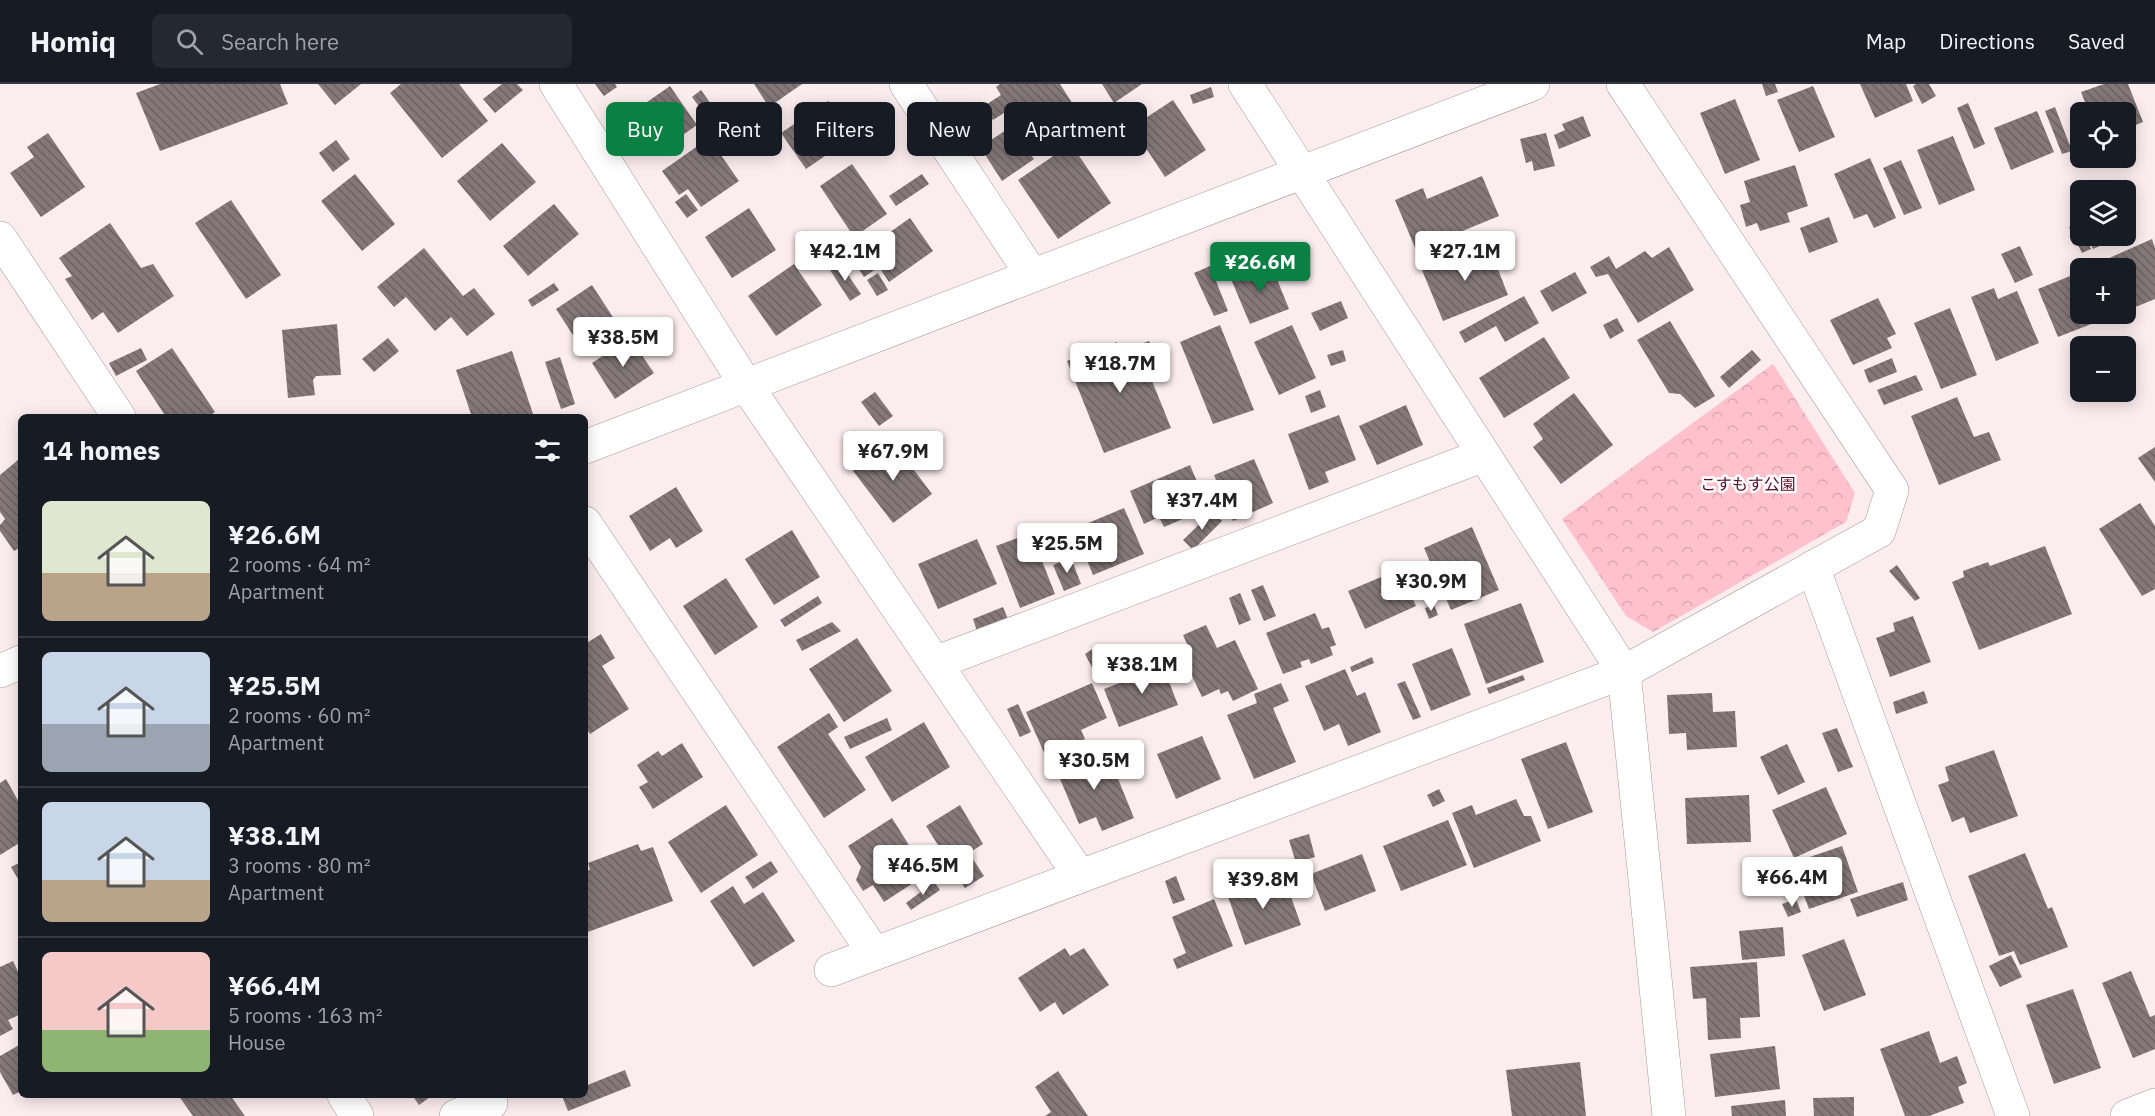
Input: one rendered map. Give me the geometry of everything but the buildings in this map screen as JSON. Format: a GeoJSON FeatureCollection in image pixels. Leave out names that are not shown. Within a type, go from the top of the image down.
{"type":"FeatureCollection","features":[{"type":"Feature","properties":{"kind":"street"},"geometry":{"type":"LineString","coordinates":[[556,84],[746,385],[1080,876]]}},
{"type":"Feature","properties":{"kind":"street"},"geometry":{"type":"LineString","coordinates":[[906,84],[1032,275]]}},
{"type":"Feature","properties":{"kind":"street"},"geometry":{"type":"LineString","coordinates":[[1245,84],[1624,672],[1669,1116]]}},
{"type":"Feature","properties":{"kind":"street"},"geometry":{"type":"LineString","coordinates":[[588,446],[1533,84]]}},
{"type":"Feature","properties":{"kind":"street"},"geometry":{"type":"LineString","coordinates":[[831,970],[1624,672],[1879,531],[1892,490],[1623,84]]}},
{"type":"Feature","properties":{"kind":"street"},"geometry":{"type":"LineString","coordinates":[[0,238],[117,414]]}},
{"type":"Feature","properties":{"kind":"street"},"geometry":{"type":"LineString","coordinates":[[935,663],[1484,455]]}},
{"type":"Feature","properties":{"kind":"street"},"geometry":{"type":"LineString","coordinates":[[588,528],[874,953]]}},
{"type":"Feature","properties":{"kind":"street"},"geometry":{"type":"LineString","coordinates":[[1813,567],[2013,1116]]}},
{"type":"Feature","properties":{"kind":"street"},"geometry":{"type":"LineString","coordinates":[[0,670],[18,663]]}},
{"type":"Feature","properties":{"kind":"street"},"geometry":{"type":"LineString","coordinates":[[346,1098],[357,1116]]}},
{"type":"Feature","properties":{"kind":"street"},"geometry":{"type":"LineString","coordinates":[[456,1116],[491,1103]]}},
{"type":"Feature","properties":{"kind":"street"},"geometry":{"type":"LineString","coordinates":[[2127,1116],[2155,1105]]}},
{"type":"Feature","properties":{"kind":"green space","name":"こすもす公園"},"geometry":{"type":"Polygon","coordinates":[[[1773,364],[1855,493],[1846,522],[1653,632],[1626,616],[1562,519],[1773,364]]]}}]}
